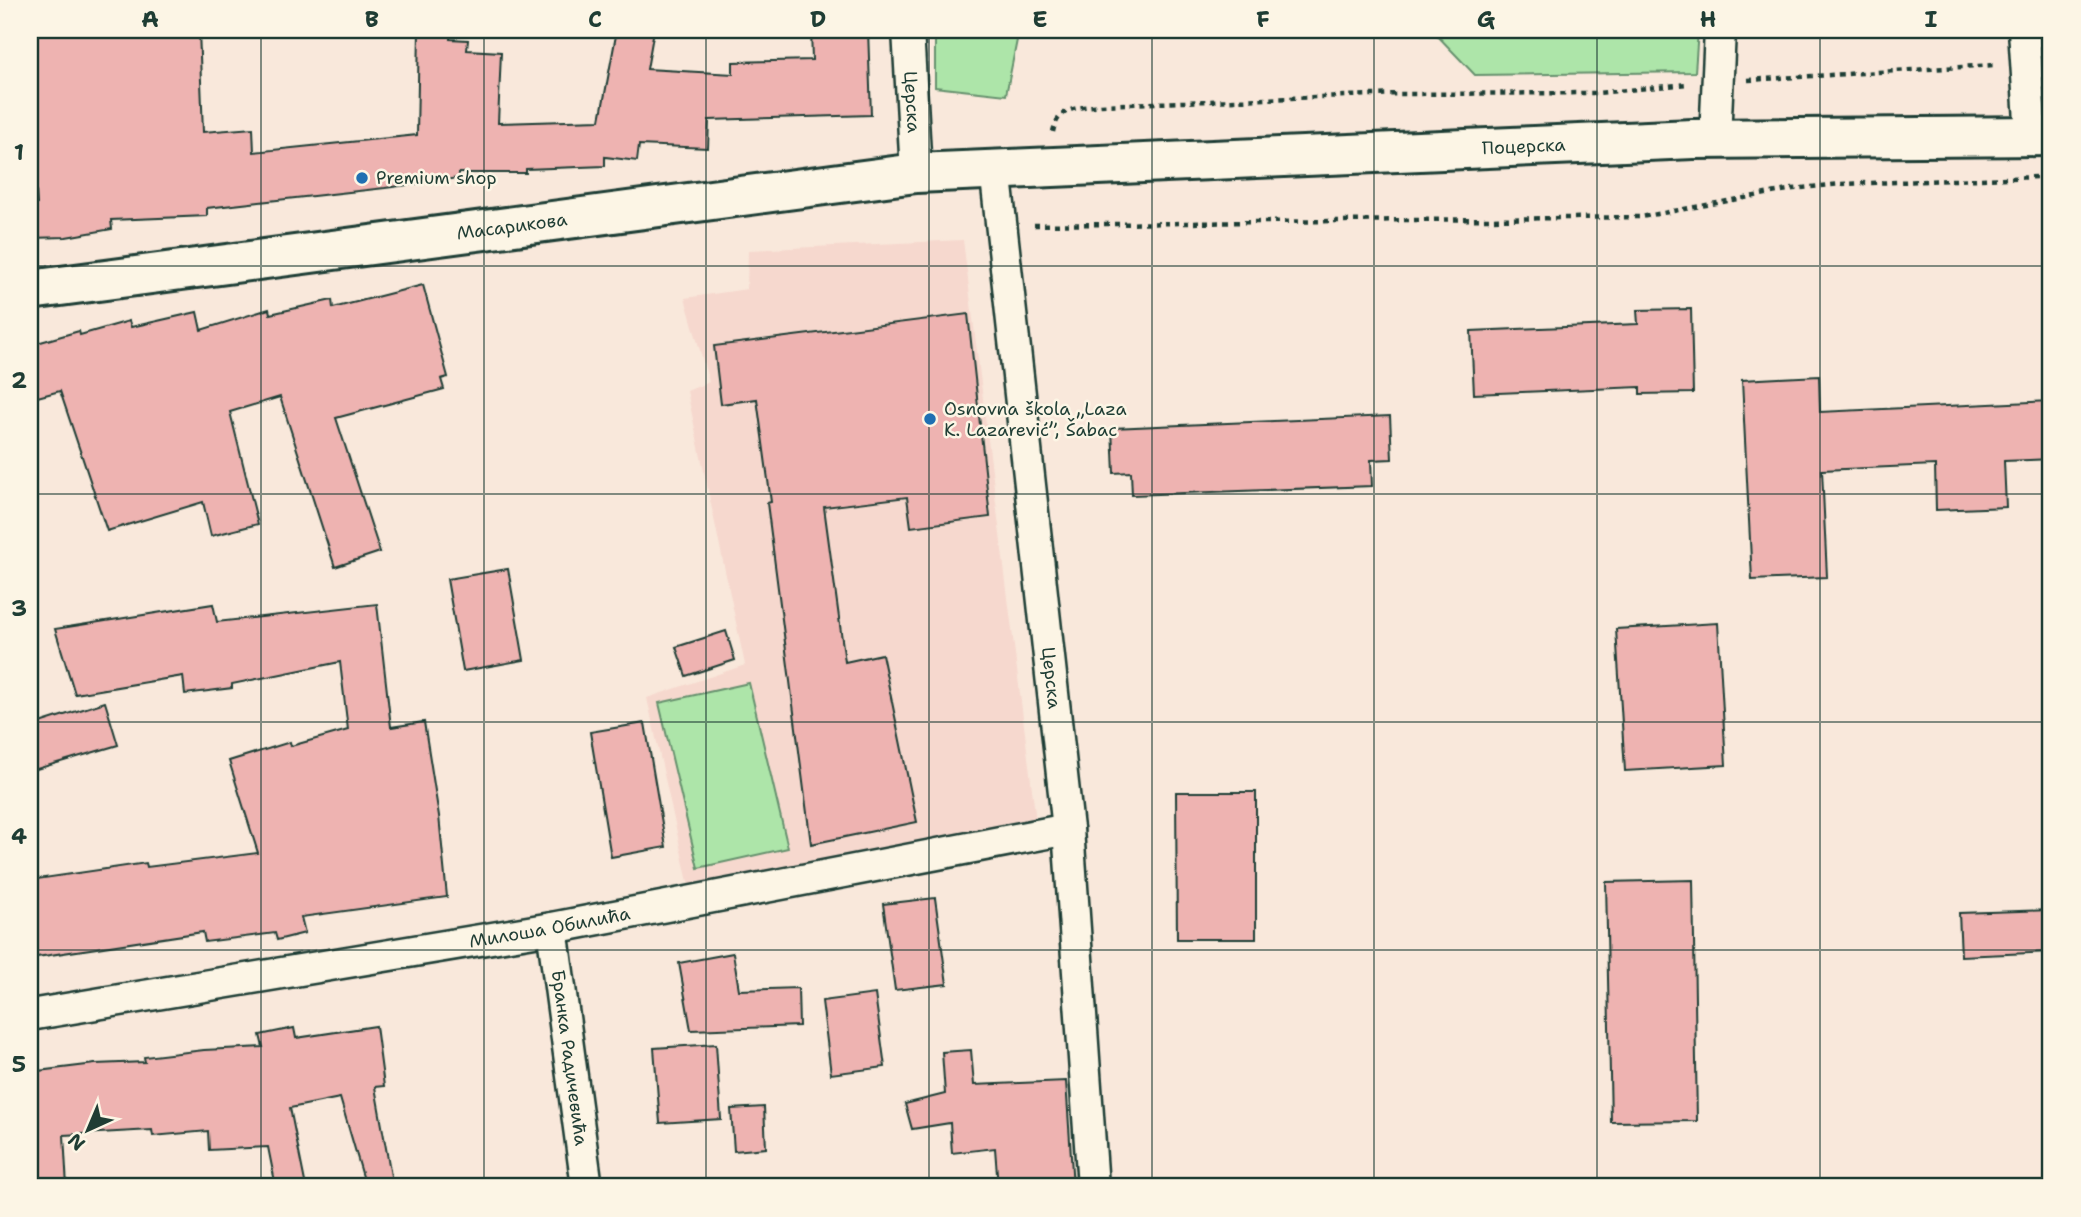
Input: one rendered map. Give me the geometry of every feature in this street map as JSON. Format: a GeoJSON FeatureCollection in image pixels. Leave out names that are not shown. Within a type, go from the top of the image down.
{"type":"FeatureCollection","features":[{"type":"Feature","properties":{"kind":"main road","name":"Поцерска"},"geometry":{"type":"LineString","coordinates":[[995,168],[1715,139],[2041,136]]}},
{"type":"Feature","properties":{"kind":"main road","name":"Масарикова"},"geometry":{"type":"LineString","coordinates":[[30,290],[916,173],[995,168]]}},
{"type":"Feature","properties":{"kind":"street","name":"Церска"},"geometry":{"type":"LineString","coordinates":[[908,30],[916,173]]}},
{"type":"Feature","properties":{"kind":"street"},"geometry":{"type":"LineString","coordinates":[[1715,139],[1720,30]]}},
{"type":"Feature","properties":{"kind":"street"},"geometry":{"type":"LineString","coordinates":[[2024,30],[2026,63],[2041,136]]}},
{"type":"Feature","properties":{"kind":"street","name":"Церска"},"geometry":{"type":"LineString","coordinates":[[995,168],[1068,829],[1093,1187]]}},
{"type":"Feature","properties":{"kind":"street","name":"Милоша Обилића"},"geometry":{"type":"LineString","coordinates":[[30,1015],[552,928],[1068,829]]}},
{"type":"Feature","properties":{"kind":"street","name":"Бранка Радичевића"},"geometry":{"type":"LineString","coordinates":[[552,928],[587,1187]]}},
{"type":"Feature","properties":{"kind":"path"},"geometry":{"type":"LineString","coordinates":[[1055,166],[1052,138],[1056,119],[1066,109],[1101,104],[1401,94],[1598,93],[1718,82],[2026,63]]}},
{"type":"Feature","properties":{"kind":"path"},"geometry":{"type":"LineString","coordinates":[[1002,225],[1641,217],[1793,189],[1841,184],[2051,176]]}},
{"type":"Feature","properties":{"kind":"shaded area"},"geometry":{"type":"Polygon","coordinates":[[[963,240],[1036,821],[690,891],[647,698],[745,665],[687,391],[709,382],[685,298],[747,289],[748,250],[963,240]]]}},
{"type":"Feature","properties":{"kind":"green space"},"geometry":{"type":"Polygon","coordinates":[[[935,30],[1019,30],[1006,95],[935,87],[935,30]]]}},
{"type":"Feature","properties":{"kind":"green space"},"geometry":{"type":"Polygon","coordinates":[[[1432,30],[1698,30],[1695,72],[1475,75],[1432,30]]]}},
{"type":"Feature","properties":{"kind":"green space"},"geometry":{"type":"Polygon","coordinates":[[[749,683],[788,848],[698,868],[659,703],[749,683]]]}},
{"type":"Feature","properties":{"kind":"building"},"geometry":{"type":"Polygon","coordinates":[[[33,30],[199,30],[203,132],[253,128],[254,152],[417,135],[419,30],[451,30],[450,39],[468,40],[467,50],[501,52],[498,123],[600,120],[617,30],[654,30],[647,69],[733,74],[733,62],[812,60],[811,30],[868,30],[871,115],[709,120],[708,148],[639,145],[637,161],[605,157],[605,166],[526,169],[526,173],[459,173],[459,178],[207,208],[207,216],[111,220],[112,229],[66,237],[30,238],[30,204],[37,204],[30,106],[30,78],[35,77],[33,30]]]}},
{"type":"Feature","properties":{"kind":"building"},"geometry":{"type":"Polygon","coordinates":[[[423,285],[448,377],[441,379],[444,389],[336,418],[380,552],[335,567],[280,397],[230,412],[258,524],[211,536],[203,502],[107,531],[60,391],[30,399],[30,345],[129,321],[131,327],[197,312],[201,330],[269,309],[270,314],[332,300],[333,308],[423,285]]]}},
{"type":"Feature","properties":{"kind":"building"},"geometry":{"type":"Polygon","coordinates":[[[1691,309],[1693,393],[1640,394],[1640,387],[1474,394],[1471,331],[1638,324],[1637,310],[1691,309]]]}},
{"type":"Feature","properties":{"kind":"building"},"geometry":{"type":"Polygon","coordinates":[[[968,314],[990,517],[911,527],[907,497],[824,507],[845,662],[882,654],[917,822],[811,844],[767,503],[771,502],[757,399],[721,404],[714,346],[968,314]]]}},
{"type":"Feature","properties":{"kind":"building"},"geometry":{"type":"Polygon","coordinates":[[[1819,376],[1820,412],[2051,401],[2051,459],[2004,461],[2006,507],[1936,510],[1935,465],[1822,470],[1827,577],[1752,580],[1742,380],[1819,376]]]}},
{"type":"Feature","properties":{"kind":"building"},"geometry":{"type":"Polygon","coordinates":[[[1390,416],[1392,459],[1371,460],[1372,486],[1132,495],[1131,472],[1114,473],[1112,428],[1390,416]]]}},
{"type":"Feature","properties":{"kind":"building"},"geometry":{"type":"Polygon","coordinates":[[[508,569],[524,660],[463,671],[447,579],[508,569]]]}},
{"type":"Feature","properties":{"kind":"building"},"geometry":{"type":"Polygon","coordinates":[[[213,604],[217,622],[377,604],[391,727],[424,722],[439,816],[447,897],[301,917],[305,933],[277,940],[275,933],[205,942],[203,932],[30,958],[30,880],[146,863],[147,867],[258,853],[229,761],[290,742],[291,746],[348,730],[340,662],[232,684],[232,688],[185,694],[183,676],[75,694],[55,629],[213,604]]]}},
{"type":"Feature","properties":{"kind":"building"},"geometry":{"type":"Polygon","coordinates":[[[1718,623],[1726,765],[1625,771],[1616,629],[1718,623]]]}},
{"type":"Feature","properties":{"kind":"building"},"geometry":{"type":"Polygon","coordinates":[[[726,631],[735,660],[686,676],[676,647],[726,631]]]}},
{"type":"Feature","properties":{"kind":"building"},"geometry":{"type":"Polygon","coordinates":[[[105,702],[118,745],[30,771],[30,726],[105,702]]]}},
{"type":"Feature","properties":{"kind":"building"},"geometry":{"type":"Polygon","coordinates":[[[645,723],[666,847],[611,857],[590,732],[645,723]]]}},
{"type":"Feature","properties":{"kind":"building"},"geometry":{"type":"Polygon","coordinates":[[[1176,792],[1256,792],[1256,939],[1177,939],[1176,792]]]}},
{"type":"Feature","properties":{"kind":"building"},"geometry":{"type":"Polygon","coordinates":[[[1693,880],[1697,1121],[1611,1122],[1606,882],[1693,880]]]}},
{"type":"Feature","properties":{"kind":"building"},"geometry":{"type":"Polygon","coordinates":[[[935,898],[947,984],[895,990],[883,904],[935,898]]]}},
{"type":"Feature","properties":{"kind":"building"},"geometry":{"type":"Polygon","coordinates":[[[2051,910],[2051,952],[1961,956],[1959,913],[2051,910]]]}},
{"type":"Feature","properties":{"kind":"building"},"geometry":{"type":"Polygon","coordinates":[[[733,953],[739,990],[798,988],[799,1026],[691,1030],[679,963],[733,953]]]}},
{"type":"Feature","properties":{"kind":"building"},"geometry":{"type":"Polygon","coordinates":[[[875,994],[885,1067],[831,1074],[822,1001],[875,994]]]}},
{"type":"Feature","properties":{"kind":"building"},"geometry":{"type":"Polygon","coordinates":[[[376,1026],[384,1086],[375,1087],[393,1187],[366,1187],[340,1098],[290,1108],[306,1187],[276,1187],[268,1147],[209,1150],[208,1131],[153,1136],[152,1130],[64,1135],[67,1187],[39,1187],[38,1160],[30,1161],[30,1072],[95,1064],[145,1062],[144,1057],[204,1050],[263,1047],[260,1035],[294,1028],[296,1038],[376,1026]]]}},
{"type":"Feature","properties":{"kind":"building"},"geometry":{"type":"Polygon","coordinates":[[[716,1044],[721,1119],[660,1123],[654,1048],[716,1044]]]}},
{"type":"Feature","properties":{"kind":"building"},"geometry":{"type":"Polygon","coordinates":[[[971,1050],[974,1085],[1066,1081],[1073,1187],[998,1187],[995,1148],[952,1153],[950,1123],[912,1129],[905,1104],[945,1094],[942,1052],[971,1050]]]}},
{"type":"Feature","properties":{"kind":"building"},"geometry":{"type":"Polygon","coordinates":[[[764,1107],[766,1148],[734,1151],[731,1109],[764,1107]]]}},
{"type":"Feature","properties":{"kind":"place","name":"Premium shop"},"geometry":{"type":"Point","coordinates":[362,178]}},
{"type":"Feature","properties":{"kind":"place","name":"Osnovna škola „Laza K. Lazarević”, Šabac"},"geometry":{"type":"Point","coordinates":[930,419]}}]}
